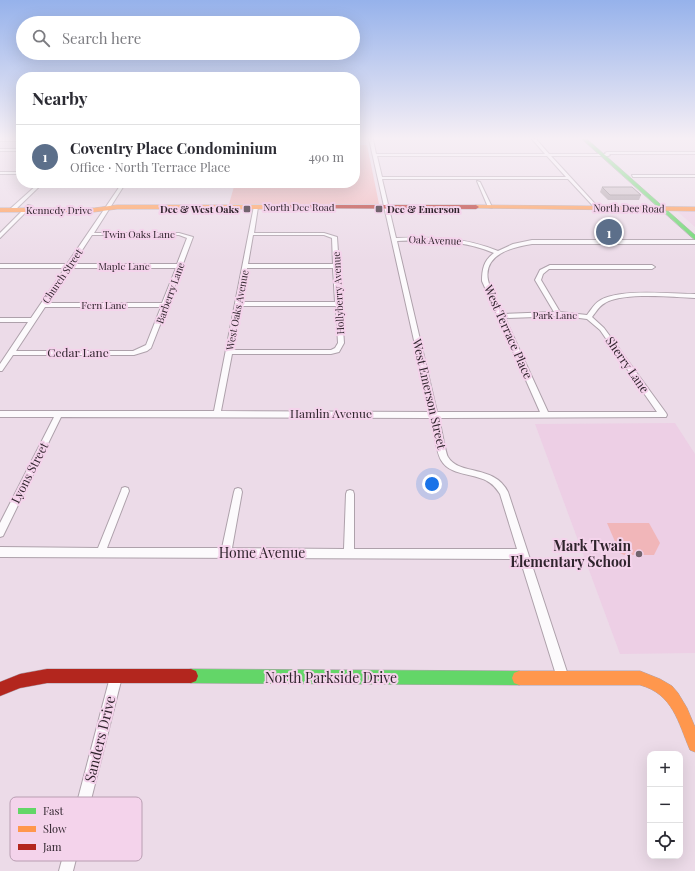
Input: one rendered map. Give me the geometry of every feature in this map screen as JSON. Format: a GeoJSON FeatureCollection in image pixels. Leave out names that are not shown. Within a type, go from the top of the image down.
{"type":"FeatureCollection","features":[{"type":"Feature","properties":{"kind":"street","name":"West Emerson Street"},"geometry":{"type":"LineString","coordinates":[[380,180],[442,452],[447,463],[489,478],[500,484],[504,492],[563,678]]}},
{"type":"Feature","properties":{"kind":"street"},"geometry":{"type":"LineString","coordinates":[[570,180],[595,207]]}},
{"type":"Feature","properties":{"kind":"street"},"geometry":{"type":"LineString","coordinates":[[634,180],[666,208],[695,230]]}},
{"type":"Feature","properties":{"kind":"street"},"geometry":{"type":"LineString","coordinates":[[637,180],[695,238]]}},
{"type":"Feature","properties":{"kind":"street"},"geometry":{"type":"LineString","coordinates":[[478,182],[490,207]]}},
{"type":"Feature","properties":{"kind":"street"},"geometry":{"type":"LineString","coordinates":[[14,208],[36,188]]}},
{"type":"Feature","properties":{"kind":"street","name":"Church Street"},"geometry":{"type":"LineString","coordinates":[[0,369],[120,188]]}},
{"type":"Feature","properties":{"kind":"street","name":"Kennedy Drive"},"geometry":{"type":"LineString","coordinates":[[0,206],[14,208],[94,210],[107,207]]}},
{"type":"Feature","properties":{"kind":"street","name":"North Dee Road"},"geometry":{"type":"LineString","coordinates":[[107,207],[595,207],[695,209]]}},
{"type":"Feature","properties":{"kind":"street","name":"West Oaks Avenue"},"geometry":{"type":"LineString","coordinates":[[217,414],[256,207]]}},
{"type":"Feature","properties":{"kind":"street","name":"Kennedy Drive"},"geometry":{"type":"LineString","coordinates":[[0,210],[14,208]]}},
{"type":"Feature","properties":{"kind":"street"},"geometry":{"type":"LineString","coordinates":[[0,236],[28,208]]}},
{"type":"Feature","properties":{"kind":"street","name":"Twin Oaks Lane"},"geometry":{"type":"LineString","coordinates":[[90,234],[188,235]]}},
{"type":"Feature","properties":{"kind":"street","name":"Hollyberry Avenue"},"geometry":{"type":"LineString","coordinates":[[229,352],[323,352],[337,350],[341,343],[335,239],[332,235],[251,234]]}},
{"type":"Feature","properties":{"kind":"street","name":"Barberry Lane"},"geometry":{"type":"LineString","coordinates":[[145,349],[151,342],[166,305],[190,237],[188,235]]}},
{"type":"Feature","properties":{"kind":"street","name":"Oak Avenue"},"geometry":{"type":"LineString","coordinates":[[395,240],[462,241],[479,244],[497,252]]}},
{"type":"Feature","properties":{"kind":"street"},"geometry":{"type":"LineString","coordinates":[[497,252],[510,246],[532,242],[695,242]]}},
{"type":"Feature","properties":{"kind":"street","name":"West Terrace Place"},"geometry":{"type":"LineString","coordinates":[[497,252],[487,264],[484,275],[485,281],[545,414]]}},
{"type":"Feature","properties":{"kind":"street","name":"Maple Lane"},"geometry":{"type":"LineString","coordinates":[[0,266],[180,266]]}},
{"type":"Feature","properties":{"kind":"street"},"geometry":{"type":"LineString","coordinates":[[245,266],[336,266]]}},
{"type":"Feature","properties":{"kind":"street"},"geometry":{"type":"LineString","coordinates":[[558,314],[538,280],[539,275],[543,270],[550,267],[652,267]]}},
{"type":"Feature","properties":{"kind":"street","name":"Park Lane"},"geometry":{"type":"LineString","coordinates":[[502,316],[558,314],[589,317],[598,304],[609,298],[630,296],[695,296]]}},
{"type":"Feature","properties":{"kind":"street"},"geometry":{"type":"LineString","coordinates":[[238,304],[339,304]]}},
{"type":"Feature","properties":{"kind":"street","name":"Fern Lane"},"geometry":{"type":"LineString","coordinates":[[42,305],[166,305]]}},
{"type":"Feature","properties":{"kind":"street","name":"Sherry Lane"},"geometry":{"type":"LineString","coordinates":[[589,317],[602,329],[663,415]]}},
{"type":"Feature","properties":{"kind":"street"},"geometry":{"type":"LineString","coordinates":[[0,320],[32,320]]}},
{"type":"Feature","properties":{"kind":"street","name":"Cedar Lane"},"geometry":{"type":"LineString","coordinates":[[11,353],[134,353],[145,349]]}},
{"type":"Feature","properties":{"kind":"street","name":"Hamlin Avenue"},"geometry":{"type":"LineString","coordinates":[[0,414],[663,415]]}},
{"type":"Feature","properties":{"kind":"street","name":"Lyons Street"},"geometry":{"type":"LineString","coordinates":[[0,533],[59,414]]}},
{"type":"Feature","properties":{"kind":"street"},"geometry":{"type":"LineString","coordinates":[[101,552],[125,491]]}},
{"type":"Feature","properties":{"kind":"street"},"geometry":{"type":"LineString","coordinates":[[226,552],[238,492]]}},
{"type":"Feature","properties":{"kind":"street"},"geometry":{"type":"LineString","coordinates":[[349,553],[350,494]]}},
{"type":"Feature","properties":{"kind":"street","name":"Home Avenue"},"geometry":{"type":"LineString","coordinates":[[0,552],[524,554]]}},
{"type":"Feature","properties":{"kind":"street","name":"North Parkside Drive"},"geometry":{"type":"LineString","coordinates":[[0,689],[20,681],[47,676],[640,678],[663,687],[679,709],[695,746]]}},
{"type":"Feature","properties":{"kind":"street","name":"Sanders Drive"},"geometry":{"type":"LineString","coordinates":[[85,797],[116,677]]}},
{"type":"Feature","properties":{"kind":"street","name":"Sanders Drive"},"geometry":{"type":"LineString","coordinates":[[66,871],[69,861]]}},
{"type":"Feature","properties":{"kind":"shaded area"},"geometry":{"type":"Polygon","coordinates":[[[360,180],[374,180],[379,204],[229,204],[234,188],[360,188],[360,180]]]}},
{"type":"Feature","properties":{"kind":"shaded area"},"geometry":{"type":"Polygon","coordinates":[[[695,210],[695,227],[678,212],[681,211],[695,210]]]}},
{"type":"Feature","properties":{"kind":"shaded area","name":"Mark Twain Elementary School"},"geometry":{"type":"Polygon","coordinates":[[[675,423],[695,454],[695,653],[620,654],[535,424],[675,423]]]}},
{"type":"Feature","properties":{"kind":"shaded area"},"geometry":{"type":"Polygon","coordinates":[[[607,523],[649,523],[660,543],[654,555],[624,555],[620,553],[607,523]]]}},
{"type":"Feature","properties":{"kind":"building"},"geometry":{"type":"Polygon","coordinates":[[[602,187],[632,187],[641,195],[610,195],[602,187]]]}},
{"type":"Feature","properties":{"kind":"traffic: fast"},"geometry":{"type":"LineString","coordinates":[[630,180],[695,238]]}},
{"type":"Feature","properties":{"kind":"traffic: fast"},"geometry":{"type":"LineString","coordinates":[[191,676],[519,678]]}},
{"type":"Feature","properties":{"kind":"traffic: slow"},"geometry":{"type":"LineString","coordinates":[[0,210],[94,210],[117,207],[290,207]]}},
{"type":"Feature","properties":{"kind":"traffic: slow"},"geometry":{"type":"LineString","coordinates":[[476,207],[695,209]]}},
{"type":"Feature","properties":{"kind":"traffic: slow"},"geometry":{"type":"LineString","coordinates":[[519,678],[640,678],[650,681],[660,686],[673,697],[682,712],[695,745]]}},
{"type":"Feature","properties":{"kind":"traffic: jam"},"geometry":{"type":"LineString","coordinates":[[290,207],[476,207]]}},
{"type":"Feature","properties":{"kind":"traffic: jam"},"geometry":{"type":"LineString","coordinates":[[0,689],[20,681],[47,676],[191,676]]}},
{"type":"Feature","properties":{"kind":"place","name":"Dee & West Oaks"},"geometry":{"type":"Point","coordinates":[247,209]}},
{"type":"Feature","properties":{"kind":"place","name":"Dee & Emerson"},"geometry":{"type":"Point","coordinates":[379,209]}},
{"type":"Feature","properties":{"kind":"place","name":"Coventry Place Condominium"},"geometry":{"type":"Point","coordinates":[609,232]}},
{"type":"Feature","properties":{"kind":"place","name":"Mark Twain Elementary School"},"geometry":{"type":"Point","coordinates":[639,554]}}]}
